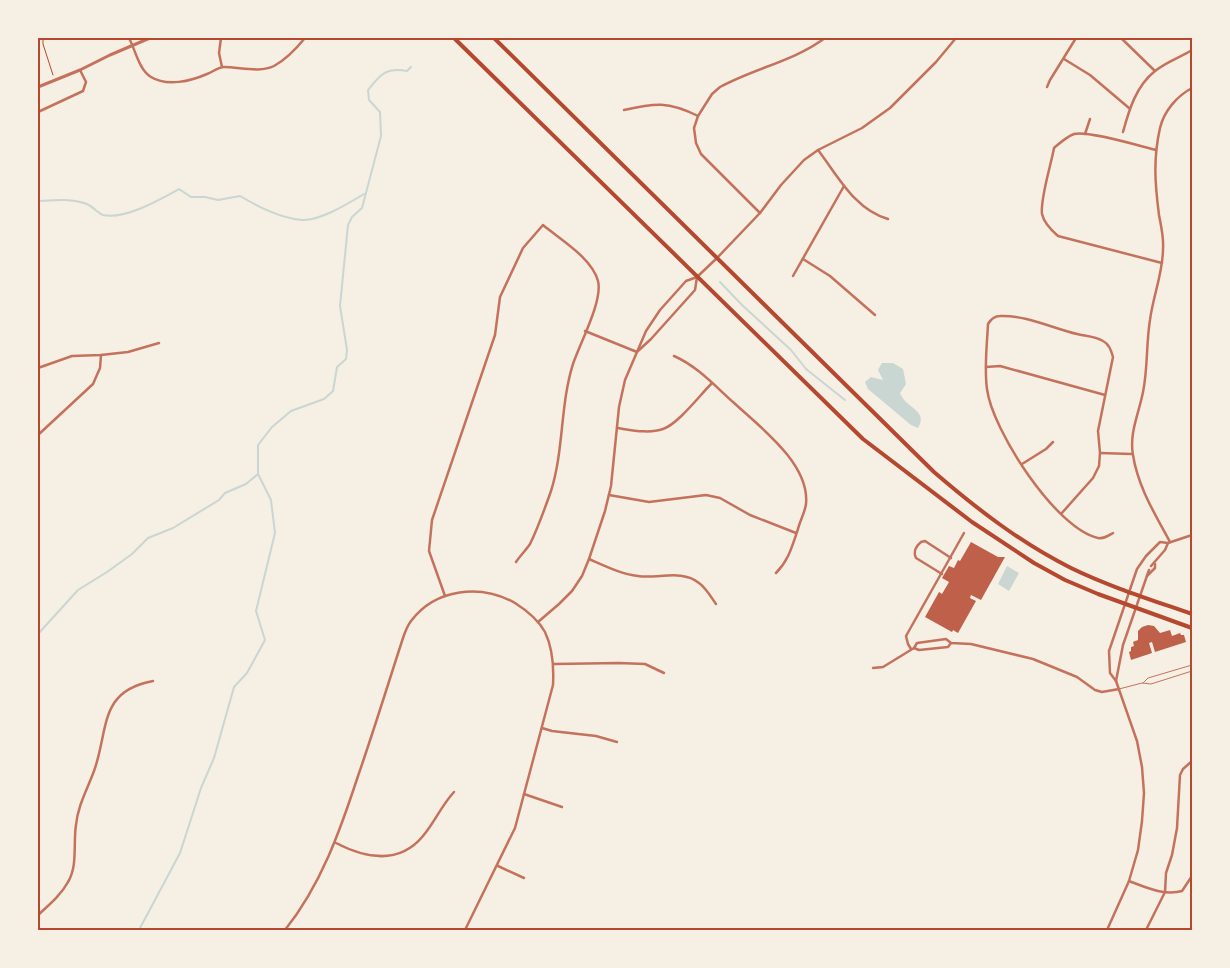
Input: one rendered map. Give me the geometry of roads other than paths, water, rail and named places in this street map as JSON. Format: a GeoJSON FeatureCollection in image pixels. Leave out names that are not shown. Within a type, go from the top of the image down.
{"type":"FeatureCollection","features":[{"type":"Feature","properties":{"kind":"main road"},"geometry":{"type":"LineString","coordinates":[[454,38],[842,420],[894,464],[999,541],[1034,564],[1065,580],[1124,604],[1192,628]]}},
{"type":"Feature","properties":{"kind":"main road"},"geometry":{"type":"LineString","coordinates":[[494,38],[934,472],[956,491],[1014,535],[1041,552],[1072,568],[1128,592],[1192,614]]}},
{"type":"Feature","properties":{"kind":"street"},"geometry":{"type":"LineString","coordinates":[[129,38],[141,66],[149,77],[161,82],[188,81],[222,67],[256,69],[272,67],[287,58],[305,38]]}},
{"type":"Feature","properties":{"kind":"street"},"geometry":{"type":"LineString","coordinates":[[38,87],[150,38]]}},
{"type":"Feature","properties":{"kind":"street"},"geometry":{"type":"LineString","coordinates":[[221,38],[219,53],[222,67]]}},
{"type":"Feature","properties":{"kind":"street"},"geometry":{"type":"LineString","coordinates":[[760,214],[702,154],[694,136],[698,116],[708,100],[720,87],[794,56],[825,38]]}},
{"type":"Feature","properties":{"kind":"street"},"geometry":{"type":"LineString","coordinates":[[538,622],[572,591],[589,560],[609,495],[616,428],[624,380],[646,331],[660,310],[686,281],[697,278],[760,214],[781,185],[804,160],[818,150],[862,128],[890,108],[936,62],[956,38]]}},
{"type":"Feature","properties":{"kind":"street"},"geometry":{"type":"LineString","coordinates":[[1047,87],[1076,38]]}},
{"type":"Feature","properties":{"kind":"street"},"geometry":{"type":"LineString","coordinates":[[1121,38],[1155,71]]}},
{"type":"Feature","properties":{"kind":"street"},"geometry":{"type":"LineString","coordinates":[[1123,132],[1129,108],[1141,87],[1155,71],[1192,50]]}},
{"type":"Feature","properties":{"kind":"street"},"geometry":{"type":"LineString","coordinates":[[1064,59],[1090,75],[1129,108]]}},
{"type":"Feature","properties":{"kind":"street"},"geometry":{"type":"LineString","coordinates":[[38,112],[82,92],[86,82],[80,70]]}},
{"type":"Feature","properties":{"kind":"street"},"geometry":{"type":"LineString","coordinates":[[1169,542],[1140,484],[1132,454],[1132,439],[1148,367],[1150,321],[1164,247],[1154,168],[1156,150],[1161,126],[1168,110],[1178,98],[1192,88]]}},
{"type":"Feature","properties":{"kind":"street"},"geometry":{"type":"LineString","coordinates":[[624,110],[653,104],[668,104],[698,116]]}},
{"type":"Feature","properties":{"kind":"street"},"geometry":{"type":"LineString","coordinates":[[1086,134],[1090,119]]}},
{"type":"Feature","properties":{"kind":"street"},"geometry":{"type":"LineString","coordinates":[[1156,150],[1086,134],[1076,134],[1060,142],[1054,148],[1042,206],[1043,216],[1050,229],[1058,236],[1162,263]]}},
{"type":"Feature","properties":{"kind":"street"},"geometry":{"type":"LineString","coordinates":[[818,150],[844,186],[863,207],[877,216],[888,219]]}},
{"type":"Feature","properties":{"kind":"street"},"geometry":{"type":"LineString","coordinates":[[792,276],[844,186]]}},
{"type":"Feature","properties":{"kind":"street"},"geometry":{"type":"LineString","coordinates":[[445,596],[429,551],[432,520],[495,335],[500,297],[523,248],[543,225],[583,257],[594,269],[598,283],[598,297],[573,363],[564,397],[559,453],[551,489],[529,544],[516,562]]}},
{"type":"Feature","properties":{"kind":"street"},"geometry":{"type":"LineString","coordinates":[[803,259],[830,276],[875,315]]}},
{"type":"Feature","properties":{"kind":"street"},"geometry":{"type":"LineString","coordinates":[[637,352],[695,290],[697,278]]}},
{"type":"Feature","properties":{"kind":"street"},"geometry":{"type":"LineString","coordinates":[[1061,514],[1093,478],[1099,466],[1098,431],[1113,357],[1111,350],[1102,340],[1094,337],[1026,320],[997,316],[988,324],[986,367],[987,390],[994,413],[1033,484],[1061,514],[1073,524],[1099,538],[1104,538],[1113,533]]}},
{"type":"Feature","properties":{"kind":"street"},"geometry":{"type":"LineString","coordinates":[[585,331],[637,352]]}},
{"type":"Feature","properties":{"kind":"street"},"geometry":{"type":"LineString","coordinates":[[38,368],[72,356],[128,352],[159,344]]}},
{"type":"Feature","properties":{"kind":"street"},"geometry":{"type":"LineString","coordinates":[[38,434],[93,384],[100,368],[100,355]]}},
{"type":"Feature","properties":{"kind":"street"},"geometry":{"type":"LineString","coordinates":[[674,356],[688,362],[712,383],[790,456],[802,475],[806,490],[806,505],[788,558],[776,573]]}},
{"type":"Feature","properties":{"kind":"street"},"geometry":{"type":"LineString","coordinates":[[986,367],[1000,366],[1105,395]]}},
{"type":"Feature","properties":{"kind":"street"},"geometry":{"type":"LineString","coordinates":[[616,428],[649,431],[663,429],[676,421],[712,383]]}},
{"type":"Feature","properties":{"kind":"street"},"geometry":{"type":"LineString","coordinates":[[1022,464],[1046,449],[1053,442]]}},
{"type":"Feature","properties":{"kind":"street"},"geometry":{"type":"LineString","coordinates":[[1100,453],[1132,454]]}},
{"type":"Feature","properties":{"kind":"street"},"geometry":{"type":"LineString","coordinates":[[609,495],[649,502],[706,495],[720,498],[750,515],[796,533]]}},
{"type":"Feature","properties":{"kind":"street"},"geometry":{"type":"LineString","coordinates":[[952,643],[948,647],[919,650],[913,649],[908,644],[906,636],[964,533]]}},
{"type":"Feature","properties":{"kind":"street"},"geometry":{"type":"LineString","coordinates":[[1107,930],[1129,881],[1138,850],[1144,793],[1142,767],[1137,742],[1116,681],[1110,673],[1109,651],[1128,592],[1137,569],[1146,556],[1160,542],[1169,542],[1192,535]]}},
{"type":"Feature","properties":{"kind":"street"},"geometry":{"type":"LineString","coordinates":[[942,574],[916,558],[916,546],[925,541],[951,558]]}},
{"type":"Feature","properties":{"kind":"street"},"geometry":{"type":"LineString","coordinates":[[1151,566],[1165,550],[1169,542]]}},
{"type":"Feature","properties":{"kind":"street"},"geometry":{"type":"LineString","coordinates":[[589,560],[626,574],[637,576],[687,576],[704,587],[716,604]]}},
{"type":"Feature","properties":{"kind":"street"},"geometry":{"type":"LineString","coordinates":[[1147,576],[1155,568],[1155,562]]}},
{"type":"Feature","properties":{"kind":"street"},"geometry":{"type":"LineString","coordinates":[[1116,681],[1123,645],[1149,570]]}},
{"type":"Feature","properties":{"kind":"street"},"geometry":{"type":"LineString","coordinates":[[284,930],[301,908],[336,843],[402,638],[411,621],[425,607],[445,596],[466,591],[486,592],[504,597],[522,607],[538,622],[545,632],[554,664],[553,685],[515,828],[465,930]]}},
{"type":"Feature","properties":{"kind":"street"},"geometry":{"type":"LineString","coordinates":[[873,668],[883,667],[913,649],[917,643],[946,639],[952,643],[971,644],[1032,658],[1077,677],[1094,690],[1102,692],[1119,689]]}},
{"type":"Feature","properties":{"kind":"street"},"geometry":{"type":"LineString","coordinates":[[554,664],[619,662],[645,664],[664,673]]}},
{"type":"Feature","properties":{"kind":"street"},"geometry":{"type":"LineString","coordinates":[[38,915],[58,896],[69,881],[74,866],[77,813],[93,772],[109,711],[119,697],[126,692],[138,684],[153,681]]}},
{"type":"Feature","properties":{"kind":"street"},"geometry":{"type":"LineString","coordinates":[[542,728],[552,732],[596,736],[617,742]]}},
{"type":"Feature","properties":{"kind":"street"},"geometry":{"type":"LineString","coordinates":[[1146,930],[1165,892],[1166,873],[1172,855],[1177,828],[1180,775],[1183,769],[1192,761]]}},
{"type":"Feature","properties":{"kind":"street"},"geometry":{"type":"LineString","coordinates":[[336,843],[362,855],[380,857],[398,854],[412,847],[423,837],[444,803],[454,792]]}},
{"type":"Feature","properties":{"kind":"street"},"geometry":{"type":"LineString","coordinates":[[524,794],[562,807]]}},
{"type":"Feature","properties":{"kind":"street"},"geometry":{"type":"LineString","coordinates":[[498,866],[524,878]]}},
{"type":"Feature","properties":{"kind":"street"},"geometry":{"type":"LineString","coordinates":[[1129,881],[1149,889],[1173,894],[1182,891],[1188,885],[1192,876]]}},
{"type":"Feature","properties":{"kind":"lane"},"geometry":{"type":"LineString","coordinates":[[1142,683],[1148,678],[1192,665]]}},
{"type":"Feature","properties":{"kind":"lane"},"geometry":{"type":"LineString","coordinates":[[1119,689],[1142,683],[1151,684],[1192,671]]}},
{"type":"Feature","properties":{"kind":"waterway"},"geometry":{"type":"LineString","coordinates":[[139,930],[180,853],[201,788],[214,758],[234,687],[247,673],[265,640],[256,611],[275,533],[271,500],[258,474],[258,445],[272,427],[291,411],[324,399],[333,391],[337,367],[346,359],[347,350],[340,306],[348,225],[352,217],[362,208],[381,136],[380,112],[369,100],[368,90],[384,73],[394,70],[407,71],[411,67]]}},
{"type":"Feature","properties":{"kind":"waterway"},"geometry":{"type":"LineString","coordinates":[[38,201],[75,201],[87,204],[103,215],[112,216],[142,208],[179,189],[191,197],[205,197],[218,200],[240,196],[278,214],[294,219],[309,220],[326,215],[364,194]]}},
{"type":"Feature","properties":{"kind":"waterway"},"geometry":{"type":"LineString","coordinates":[[720,282],[791,350],[806,369],[845,400]]}},
{"type":"Feature","properties":{"kind":"waterway"},"geometry":{"type":"LineString","coordinates":[[38,634],[78,590],[132,554],[148,538],[173,528],[219,500],[225,493],[246,484],[258,474]]}}]}
